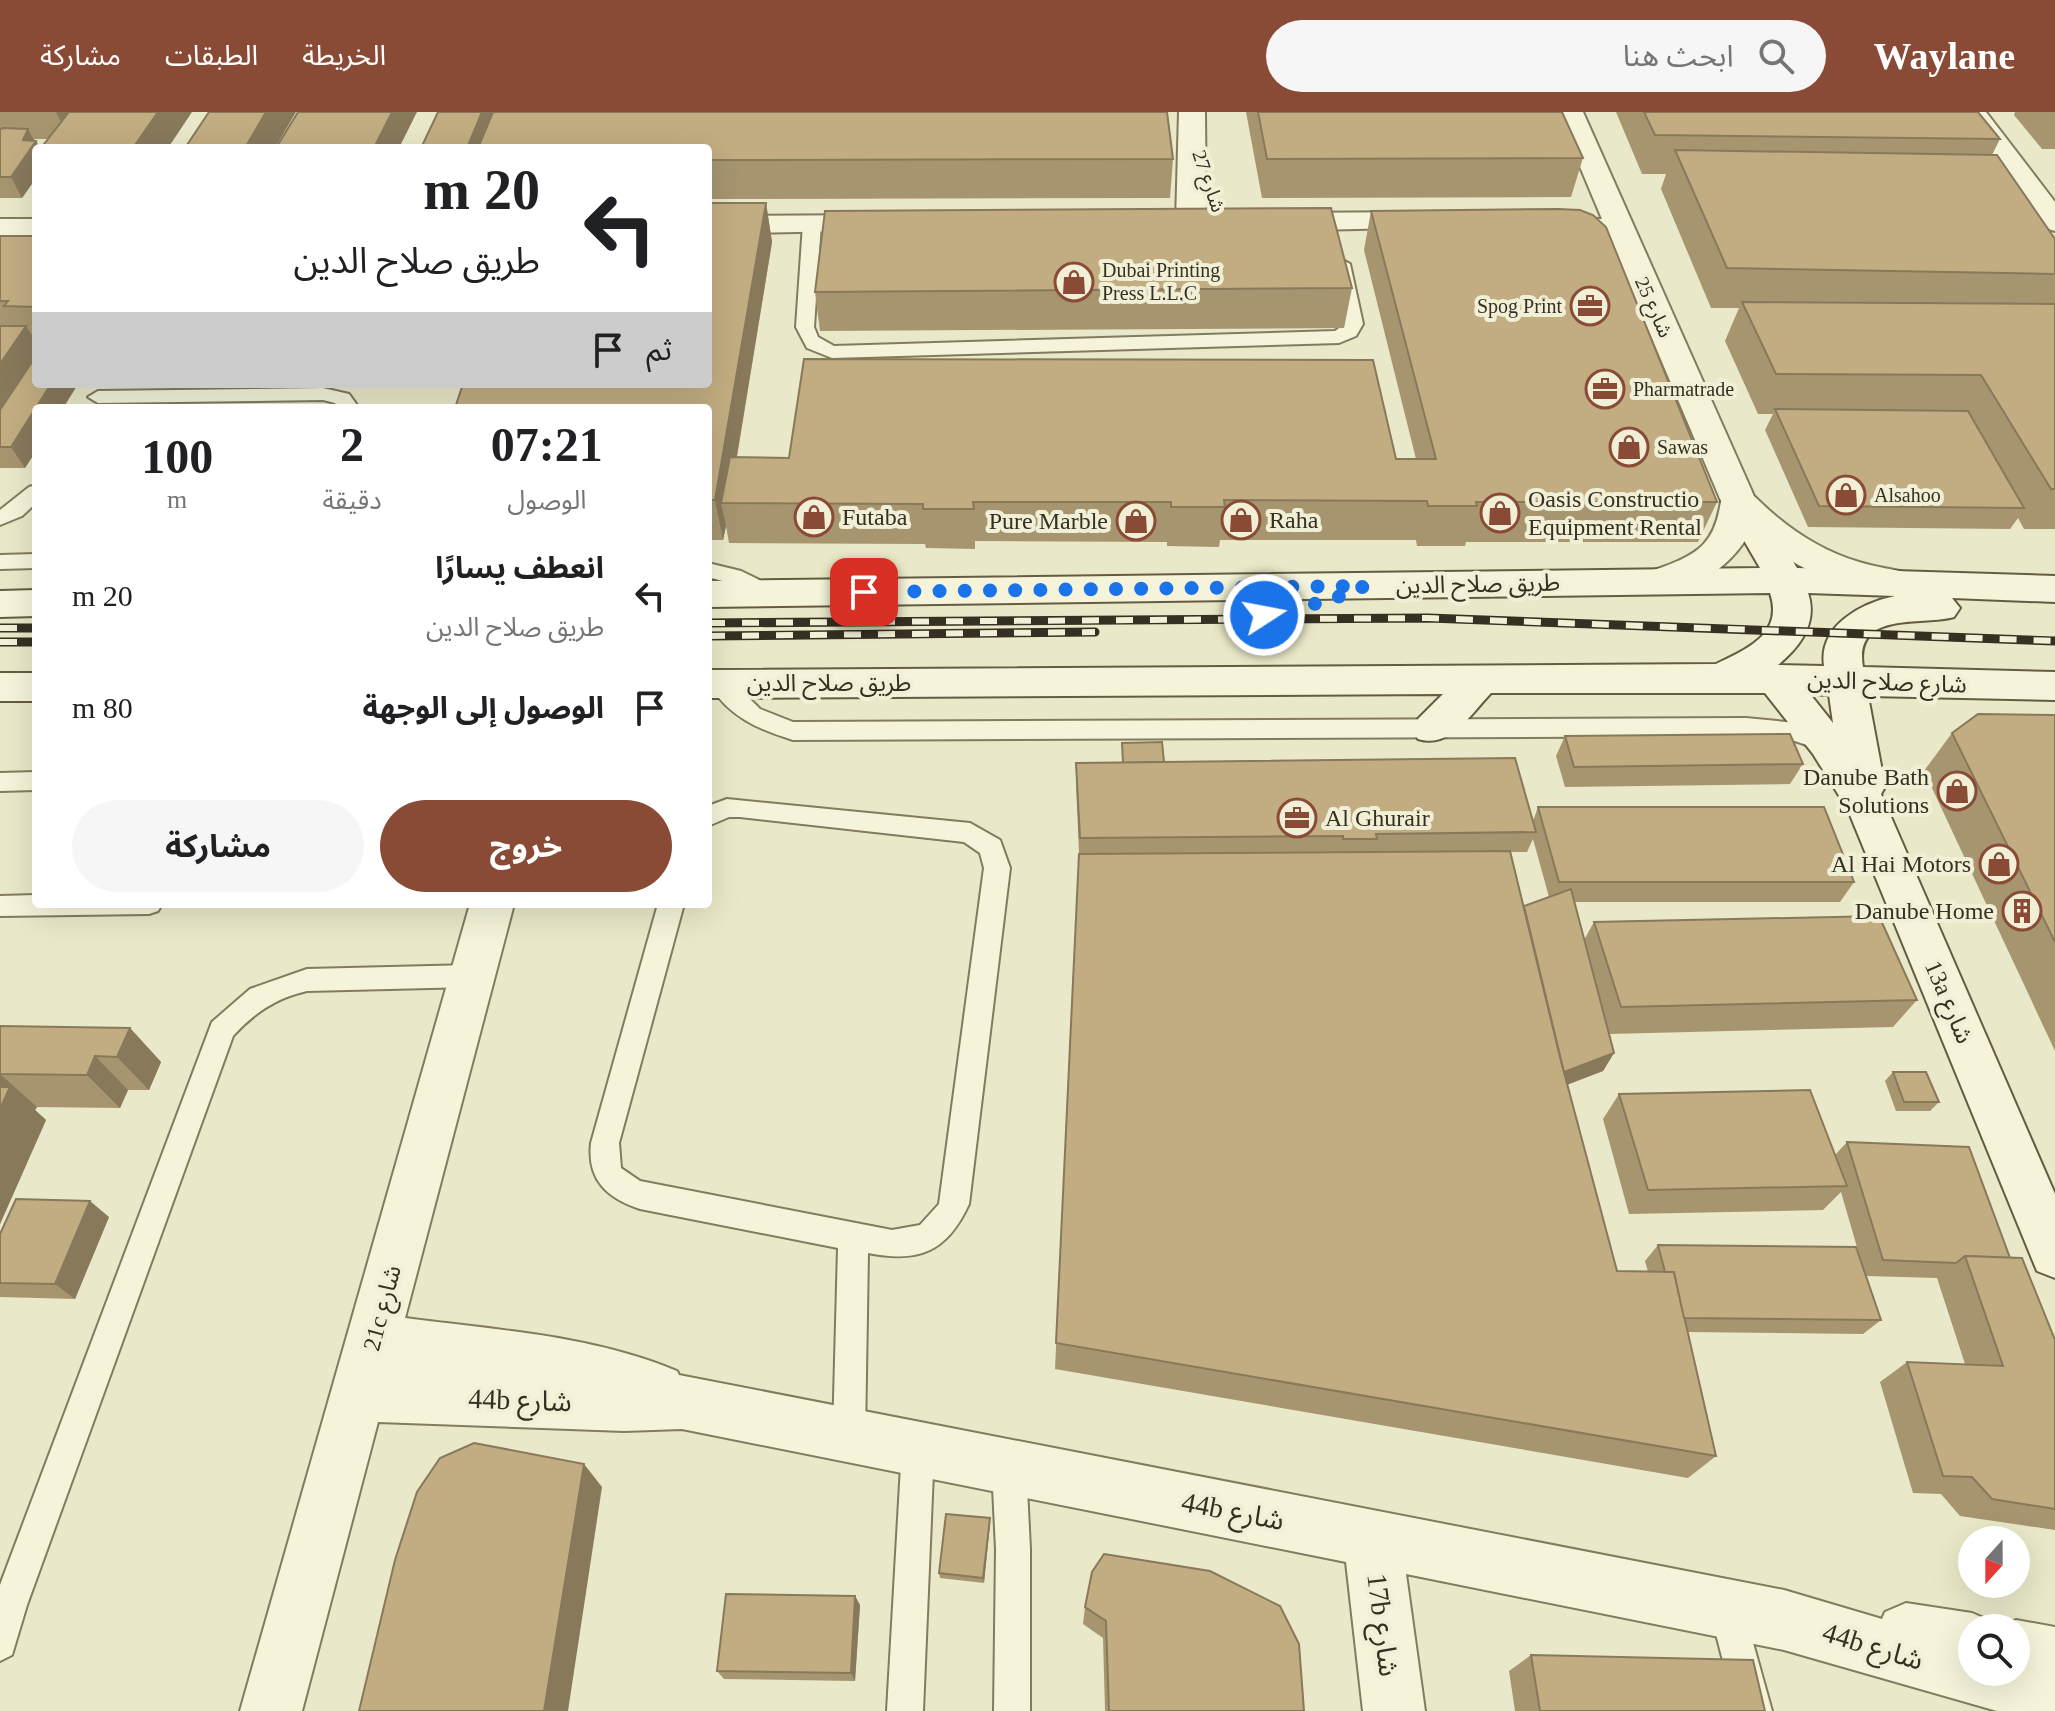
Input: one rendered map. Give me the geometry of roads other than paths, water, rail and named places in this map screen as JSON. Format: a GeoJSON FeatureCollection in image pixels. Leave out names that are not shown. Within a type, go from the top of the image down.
{"type":"FeatureCollection","features":[{"type":"Feature","properties":{"kind":"street","name":"شارع 25"},"geometry":{"type":"LineString","coordinates":[[1570,112],[1739,501],[1755,520],[1803,554],[1866,578],[1895,582]]}},
{"type":"Feature","properties":{"kind":"street"},"geometry":{"type":"LineString","coordinates":[[1972,112],[2055,222]]}},
{"type":"Feature","properties":{"kind":"street","name":"شارع 27"},"geometry":{"type":"LineString","coordinates":[[1193,126],[1220,216],[1191,222],[1190,165],[1193,126]]}},
{"type":"Feature","properties":{"kind":"street"},"geometry":{"type":"LineString","coordinates":[[1520,220],[1617,220]]}},
{"type":"Feature","properties":{"kind":"street"},"geometry":{"type":"LineString","coordinates":[[1253,222],[1334,235],[1453,221]]}},
{"type":"Feature","properties":{"kind":"street"},"geometry":{"type":"LineString","coordinates":[[1159,222],[1191,222]]}},
{"type":"Feature","properties":{"kind":"street"},"geometry":{"type":"LineString","coordinates":[[712,225],[907,224]]}},
{"type":"Feature","properties":{"kind":"street"},"geometry":{"type":"LineString","coordinates":[[0,228],[32,228]]}},
{"type":"Feature","properties":{"kind":"street"},"geometry":{"type":"LineString","coordinates":[[1719,678],[1763,661],[1789,635],[1794,619],[1792,601],[1783,580],[1739,501]]}},
{"type":"Feature","properties":{"kind":"street"},"geometry":{"type":"LineString","coordinates":[[1656,582],[1687,573],[1711,560],[1728,543],[1737,523],[1739,501]]}},
{"type":"Feature","properties":{"kind":"street","name":"طريق صلاح الدين"},"geometry":{"type":"LineString","coordinates":[[712,594],[1783,580],[2055,589]]}},
{"type":"Feature","properties":{"kind":"street"},"geometry":{"type":"LineString","coordinates":[[712,623],[1241,618],[1286,612],[1328,601],[1365,586]]}},
{"type":"Feature","properties":{"kind":"street"},"geometry":{"type":"LineString","coordinates":[[0,604],[32,603]]}},
{"type":"Feature","properties":{"kind":"street"},"geometry":{"type":"LineString","coordinates":[[1867,806],[1842,656],[1847,637],[1861,622],[1882,612],[1909,607],[2055,612]]}},
{"type":"Feature","properties":{"kind":"street","name":"طريق صلاح الدين"},"geometry":{"type":"LineString","coordinates":[[715,684],[1719,678]]}},
{"type":"Feature","properties":{"kind":"street","name":"شارع صلاح الدين"},"geometry":{"type":"LineString","coordinates":[[1719,678],[2055,686]]}},
{"type":"Feature","properties":{"kind":"street"},"geometry":{"type":"LineString","coordinates":[[1432,729],[1481,679]]}},
{"type":"Feature","properties":{"kind":"street","name":"13a شارع"},"geometry":{"type":"LineString","coordinates":[[1775,679],[1827,743],[1867,806],[2055,1254]]}},
{"type":"Feature","properties":{"kind":"street"},"geometry":{"type":"LineString","coordinates":[[0,687],[32,687]]}},
{"type":"Feature","properties":{"kind":"street","name":"21c شارع"},"geometry":{"type":"LineString","coordinates":[[271,1711],[491,908]]}},
{"type":"Feature","properties":{"kind":"street","name":"44b شارع"},"geometry":{"type":"LineString","coordinates":[[373,1339],[602,1372],[630,1379],[682,1402],[1726,1607],[1784,1620],[1944,1668],[2055,1694]]}},
{"type":"Feature","properties":{"kind":"street","name":"44b شارع"},"geometry":{"type":"LineString","coordinates":[[358,1394],[624,1404],[682,1402]]}},
{"type":"Feature","properties":{"kind":"street","name":"17b شارع"},"geometry":{"type":"LineString","coordinates":[[1372,1538],[1394,1711]]}},
{"type":"Feature","properties":{"kind":"street","name":"44b شارع"},"geometry":{"type":"LineString","coordinates":[[1784,1620],[1958,1641]]}},
{"type":"Feature","properties":{"kind":"street"},"geometry":{"type":"LineString","coordinates":[[2030,1653],[2055,1657]]}},
{"type":"Feature","properties":{"kind":"lane"},"geometry":{"type":"LineString","coordinates":[[812,224],[805,327],[807,338],[816,347],[832,352],[1339,337],[1349,332],[1354,324],[1334,235]]}},
{"type":"Feature","properties":{"kind":"lane"},"geometry":{"type":"LineString","coordinates":[[98,396],[323,394],[342,398],[346,404]]}},
{"type":"Feature","properties":{"kind":"lane"},"geometry":{"type":"LineString","coordinates":[[0,518],[15,511],[32,496]]}},
{"type":"Feature","properties":{"kind":"lane"},"geometry":{"type":"LineString","coordinates":[[0,562],[32,561]]}},
{"type":"Feature","properties":{"kind":"lane"},"geometry":{"type":"LineString","coordinates":[[712,571],[733,576],[770,594]]}},
{"type":"Feature","properties":{"kind":"lane"},"geometry":{"type":"LineString","coordinates":[[715,684],[761,722],[806,732],[1746,727],[1797,732],[1827,743]]}},
{"type":"Feature","properties":{"kind":"lane"},"geometry":{"type":"LineString","coordinates":[[0,782],[32,781]]}},
{"type":"Feature","properties":{"kind":"lane"},"geometry":{"type":"LineString","coordinates":[[670,908],[605,1143],[606,1171],[613,1183],[625,1191],[853,1238],[909,1244],[932,1235],[948,1218],[954,1204],[996,857],[982,839],[970,833],[740,808],[727,808],[712,814]]}},
{"type":"Feature","properties":{"kind":"lane"},"geometry":{"type":"LineString","coordinates":[[0,906],[32,906]]}},
{"type":"Feature","properties":{"kind":"lane"},"geometry":{"type":"LineString","coordinates":[[0,1643],[10,1605],[222,1030],[238,1011],[259,995],[283,985],[307,980],[472,976]]}},
{"type":"Feature","properties":{"kind":"lane"},"geometry":{"type":"LineString","coordinates":[[849,1435],[853,1238]]}},
{"type":"Feature","properties":{"kind":"lane"},"geometry":{"type":"LineString","coordinates":[[905,1711],[918,1448]]}},
{"type":"Feature","properties":{"kind":"lane"},"geometry":{"type":"LineString","coordinates":[[1009,1467],[1013,1549],[1012,1711]]}},
{"type":"Feature","properties":{"kind":"lane"},"geometry":{"type":"LineString","coordinates":[[1726,1607],[1754,1711]]}},
{"type":"Feature","properties":{"kind":"railway"},"geometry":{"type":"LineString","coordinates":[[712,623],[1428,618],[2055,641]]}},
{"type":"Feature","properties":{"kind":"railway"},"geometry":{"type":"LineString","coordinates":[[0,628],[32,628]]}},
{"type":"Feature","properties":{"kind":"railway"},"geometry":{"type":"LineString","coordinates":[[712,636],[1095,632]]}},
{"type":"Feature","properties":{"kind":"railway"},"geometry":{"type":"LineString","coordinates":[[0,642],[32,642]]}},
{"type":"Feature","properties":{"kind":"place","name":"Dubai Printing Press L.L.C"},"geometry":{"type":"Point","coordinates":[1074,282]}},
{"type":"Feature","properties":{"kind":"place","name":"Spog Print"},"geometry":{"type":"Point","coordinates":[1590,306]}},
{"type":"Feature","properties":{"kind":"place","name":"Pharmatrade"},"geometry":{"type":"Point","coordinates":[1605,389]}},
{"type":"Feature","properties":{"kind":"place","name":"Sawas"},"geometry":{"type":"Point","coordinates":[1629,447]}},
{"type":"Feature","properties":{"kind":"place","name":"Alsahoo"},"geometry":{"type":"Point","coordinates":[1846,495]}},
{"type":"Feature","properties":{"kind":"place","name":"Oasis Constructio Equipment Rental"},"geometry":{"type":"Point","coordinates":[1500,513]}},
{"type":"Feature","properties":{"kind":"place","name":"Futaba"},"geometry":{"type":"Point","coordinates":[814,517]}},
{"type":"Feature","properties":{"kind":"place","name":"Raha"},"geometry":{"type":"Point","coordinates":[1241,520]}},
{"type":"Feature","properties":{"kind":"place","name":"Pure Marble"},"geometry":{"type":"Point","coordinates":[1136,521]}},
{"type":"Feature","properties":{"kind":"place","name":"Danube Bath Solutions"},"geometry":{"type":"Point","coordinates":[1957,791]}},
{"type":"Feature","properties":{"kind":"place","name":"Al Ghurair"},"geometry":{"type":"Point","coordinates":[1297,818]}},
{"type":"Feature","properties":{"kind":"place","name":"Al Hai Motors"},"geometry":{"type":"Point","coordinates":[1999,864]}},
{"type":"Feature","properties":{"kind":"place","name":"Danube Home"},"geometry":{"type":"Point","coordinates":[2022,911]}}]}
